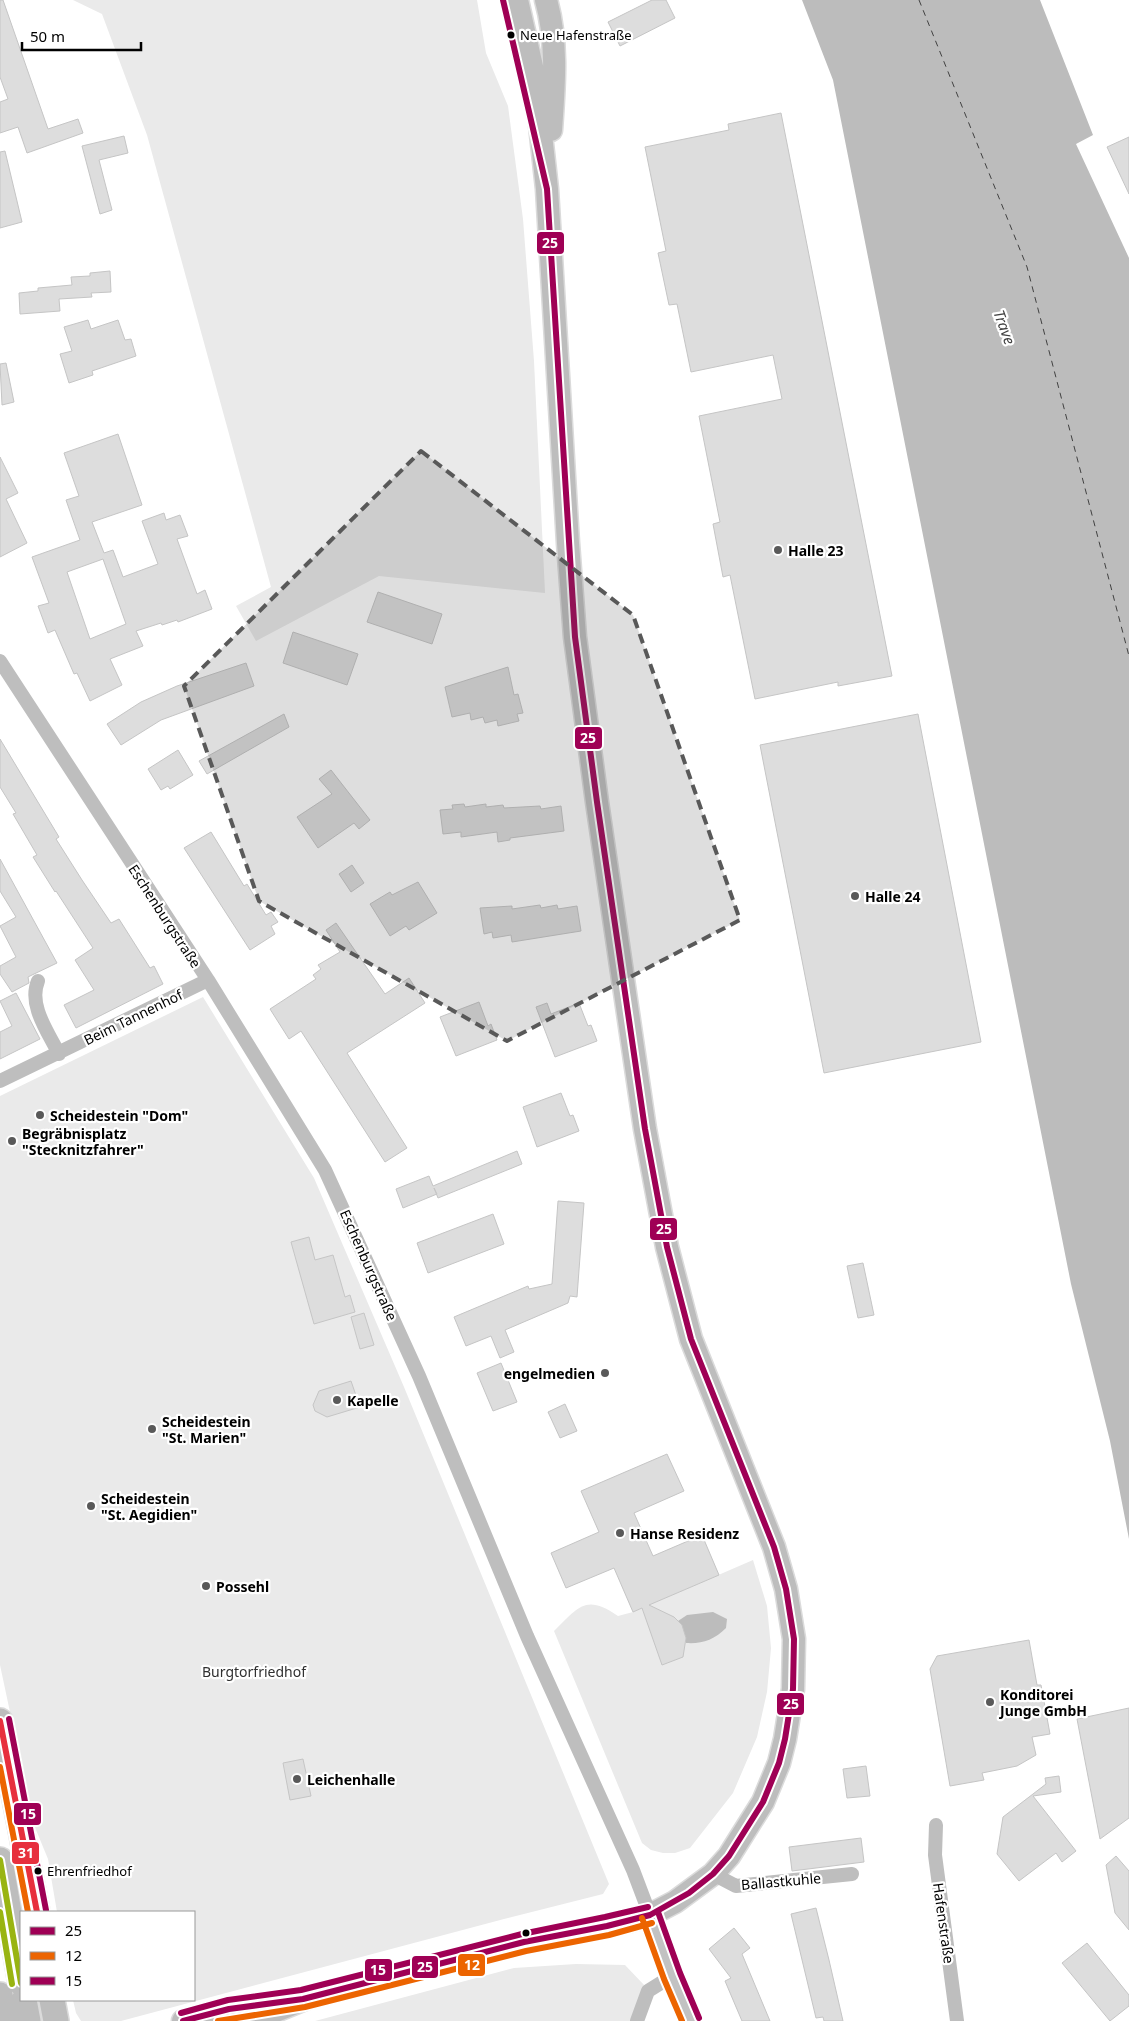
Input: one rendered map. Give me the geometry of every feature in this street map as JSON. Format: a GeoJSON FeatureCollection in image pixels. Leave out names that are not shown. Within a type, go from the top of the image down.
{"type":"FeatureCollection","features":[{"type":"Feature","properties":{"kind":"highway"},"geometry":{"type":"LineString","coordinates":[[0,1721],[37,1911]]}},
{"type":"Feature","properties":{"kind":"highway"},"geometry":{"type":"LineString","coordinates":[[0,1860],[20,1977]]}},
{"type":"Feature","properties":{"kind":"highway"},"geometry":{"type":"LineString","coordinates":[[0,1995],[5,2021]]}},
{"type":"Feature","properties":{"kind":"highway"},"geometry":{"type":"LineString","coordinates":[[24,2001],[28,2021]]}},
{"type":"Feature","properties":{"kind":"highway"},"geometry":{"type":"LineString","coordinates":[[52,2001],[56,2021]]}},
{"type":"Feature","properties":{"kind":"main road"},"geometry":{"type":"LineString","coordinates":[[503,0],[547,188]]}},
{"type":"Feature","properties":{"kind":"main road"},"geometry":{"type":"LineString","coordinates":[[183,2021],[229,2009],[303,1999],[524,1942],[608,1926],[650,1915],[675,1902],[713,1874],[729,1856],[762,1802],[779,1763],[786,1739],[793,1689],[794,1639],[786,1589],[774,1547],[692,1340],[667,1247],[646,1138],[595,793],[575,637],[547,188],[535,80],[516,0]]}},
{"type":"Feature","properties":{"kind":"main road"},"geometry":{"type":"LineString","coordinates":[[546,0],[553,40],[555,78],[547,188]]}},
{"type":"Feature","properties":{"kind":"main road"},"geometry":{"type":"LineString","coordinates":[[251,2021],[303,1999]]}},
{"type":"Feature","properties":{"kind":"street","name":"Eschenburgstraße"},"geometry":{"type":"LineString","coordinates":[[0,662],[208,980],[325,1170],[419,1376],[528,1636],[621,1843],[650,1915]]}},
{"type":"Feature","properties":{"kind":"street","name":"Beim Tannenhof"},"geometry":{"type":"LineString","coordinates":[[0,1081],[208,980]]}},
{"type":"Feature","properties":{"kind":"street"},"geometry":{"type":"LineString","coordinates":[[38,981],[34,991],[35,1003],[59,1054]]}},
{"type":"Feature","properties":{"kind":"street","name":"Hafenstraße"},"geometry":{"type":"LineString","coordinates":[[936,1825],[935,1856],[957,2021]]}},
{"type":"Feature","properties":{"kind":"street","name":"Ballastkuhle"},"geometry":{"type":"LineString","coordinates":[[713,1874],[736,1886],[852,1874]]}},
{"type":"Feature","properties":{"kind":"street"},"geometry":{"type":"LineString","coordinates":[[650,1915],[691,2021]]}},
{"type":"Feature","properties":{"kind":"street"},"geometry":{"type":"LineString","coordinates":[[637,2021],[648,1991],[672,1976]]}},
{"type":"Feature","properties":{"kind":"highlighted area"},"geometry":{"type":"Polygon","coordinates":[[[421,451],[633,615],[740,920],[507,1041],[259,901],[184,686],[421,451]]]}},
{"type":"Feature","properties":{"kind":"green space"},"geometry":{"type":"Polygon","coordinates":[[[73,0],[477,0],[486,53],[508,106],[523,219],[534,361],[545,593],[379,576],[256,641],[236,606],[271,587],[147,135],[102,14],[73,0]]]}},
{"type":"Feature","properties":{"kind":"green space","name":"Burgtorfriedhof"},"geometry":{"type":"Polygon","coordinates":[[[203,997],[314,1178],[404,1387],[609,1884],[603,1894],[121,2021],[81,2021],[76,2013],[73,2001],[195,2001],[195,1911],[57,1911],[48,1859],[34,1825],[0,1665],[0,1096],[203,997]]]}},
{"type":"Feature","properties":{"kind":"green space"},"geometry":{"type":"Polygon","coordinates":[[[753,1560],[767,1606],[771,1648],[767,1692],[757,1737],[733,1793],[690,1848],[675,1853],[651,1850],[642,1843],[554,1631],[569,1616],[583,1606],[597,1605],[618,1616],[633,1612],[753,1560]]]}},
{"type":"Feature","properties":{"kind":"green space"},"geometry":{"type":"Polygon","coordinates":[[[576,1964],[625,1965],[645,1986],[631,2021],[315,2021],[514,1968],[576,1964]]]}},
{"type":"Feature","properties":{"kind":"water","name":"Trave"},"geometry":{"type":"Polygon","coordinates":[[[802,0],[1040,0],[1093,135],[1076,144],[1129,258],[1129,1539],[1110,1441],[1071,1284],[833,80],[802,0]]]}},
{"type":"Feature","properties":{"kind":"water"},"geometry":{"type":"Polygon","coordinates":[[[713,1612],[727,1619],[726,1628],[717,1636],[708,1640],[686,1643],[686,1638],[678,1621],[687,1615],[713,1612]]]}},
{"type":"Feature","properties":{"kind":"building"},"geometry":{"type":"Polygon","coordinates":[[[0,0],[3,0],[48,129],[78,119],[83,133],[27,153],[18,127],[0,133],[0,102],[8,99],[0,77],[0,0]]]}},
{"type":"Feature","properties":{"kind":"building"},"geometry":{"type":"Polygon","coordinates":[[[652,0],[666,0],[675,18],[620,46],[608,22],[652,0]]]}},
{"type":"Feature","properties":{"kind":"building"},"geometry":{"type":"Polygon","coordinates":[[[781,113],[892,676],[838,686],[838,682],[755,699],[730,575],[723,577],[713,524],[720,522],[699,416],[782,399],[773,355],[691,372],[677,304],[669,305],[658,253],[666,251],[645,147],[729,130],[728,124],[781,113]]]}},
{"type":"Feature","properties":{"kind":"building"},"geometry":{"type":"Polygon","coordinates":[[[124,136],[128,153],[99,160],[112,210],[100,214],[82,146],[124,136]]]}},
{"type":"Feature","properties":{"kind":"building"},"geometry":{"type":"Polygon","coordinates":[[[1129,137],[1129,194],[1107,147],[1129,137]]]}},
{"type":"Feature","properties":{"kind":"building"},"geometry":{"type":"Polygon","coordinates":[[[5,151],[22,222],[0,228],[0,152],[5,151]]]}},
{"type":"Feature","properties":{"kind":"building"},"geometry":{"type":"Polygon","coordinates":[[[110,271],[111,292],[91,293],[92,297],[59,299],[60,311],[20,314],[19,293],[38,291],[38,288],[72,285],[71,277],[90,276],[90,273],[110,271]]]}},
{"type":"Feature","properties":{"kind":"building"},"geometry":{"type":"Polygon","coordinates":[[[88,320],[91,329],[118,320],[125,340],[131,339],[136,356],[92,371],[93,375],[69,383],[60,354],[72,351],[64,327],[88,320]]]}},
{"type":"Feature","properties":{"kind":"building"},"geometry":{"type":"Polygon","coordinates":[[[6,363],[14,402],[2,405],[0,364],[6,363]]]}},
{"type":"Feature","properties":{"kind":"building"},"geometry":{"type":"Polygon","coordinates":[[[118,434],[142,505],[92,522],[104,553],[113,550],[123,577],[158,564],[142,521],[164,513],[166,520],[180,515],[188,536],[177,539],[197,594],[205,590],[212,609],[178,622],[177,620],[162,625],[161,623],[136,631],[143,646],[110,659],[122,685],[90,701],[77,673],[74,674],[55,630],[48,633],[38,606],[49,603],[32,557],[80,540],[66,500],[79,496],[64,453],[118,434]],[[103,559],[67,572],[90,639],[126,624],[103,559]]]}},
{"type":"Feature","properties":{"kind":"building"},"geometry":{"type":"Polygon","coordinates":[[[0,457],[18,493],[6,499],[27,543],[0,557],[0,457]]]}},
{"type":"Feature","properties":{"kind":"building"},"geometry":{"type":"Polygon","coordinates":[[[378,592],[442,614],[432,644],[367,622],[378,592]]]}},
{"type":"Feature","properties":{"kind":"building"},"geometry":{"type":"Polygon","coordinates":[[[293,632],[358,654],[347,685],[283,663],[293,632]]]}},
{"type":"Feature","properties":{"kind":"building"},"geometry":{"type":"Polygon","coordinates":[[[246,663],[254,686],[161,720],[121,745],[107,724],[141,702],[177,686],[246,663]]]}},
{"type":"Feature","properties":{"kind":"building"},"geometry":{"type":"Polygon","coordinates":[[[508,667],[514,695],[518,694],[523,713],[517,714],[519,721],[498,726],[497,720],[485,723],[483,717],[471,720],[470,713],[452,717],[445,687],[508,667]]]}},
{"type":"Feature","properties":{"kind":"building"},"geometry":{"type":"Polygon","coordinates":[[[284,714],[289,727],[207,774],[199,761],[284,714]]]}},
{"type":"Feature","properties":{"kind":"building","name":"Halle 24"},"geometry":{"type":"Polygon","coordinates":[[[918,714],[981,1042],[824,1073],[760,745],[918,714]]]}},
{"type":"Feature","properties":{"kind":"building"},"geometry":{"type":"Polygon","coordinates":[[[0,739],[59,837],[56,839],[82,880],[111,923],[119,919],[150,968],[154,966],[163,984],[76,1028],[64,1005],[94,990],[75,960],[93,948],[33,857],[37,855],[13,814],[16,813],[0,787],[0,739]]]}},
{"type":"Feature","properties":{"kind":"building"},"geometry":{"type":"Polygon","coordinates":[[[178,750],[193,775],[170,789],[168,786],[161,790],[148,769],[178,750]]]}},
{"type":"Feature","properties":{"kind":"building"},"geometry":{"type":"Polygon","coordinates":[[[331,770],[370,820],[359,829],[354,823],[318,848],[297,817],[332,794],[319,779],[331,770]]]}},
{"type":"Feature","properties":{"kind":"building"},"geometry":{"type":"Polygon","coordinates":[[[464,804],[465,807],[486,804],[486,807],[503,805],[504,808],[540,806],[541,809],[561,806],[564,831],[510,838],[510,840],[498,842],[497,832],[461,837],[461,832],[443,834],[440,810],[453,809],[452,805],[464,804]]]}},
{"type":"Feature","properties":{"kind":"building"},"geometry":{"type":"Polygon","coordinates":[[[211,832],[244,886],[247,884],[266,915],[271,912],[278,922],[271,926],[275,934],[250,950],[184,848],[211,832]]]}},
{"type":"Feature","properties":{"kind":"building"},"geometry":{"type":"Polygon","coordinates":[[[0,859],[57,963],[28,977],[29,983],[12,992],[0,974],[0,966],[16,957],[0,926],[16,917],[0,891],[0,859]]]}},
{"type":"Feature","properties":{"kind":"building"},"geometry":{"type":"Polygon","coordinates":[[[352,865],[364,883],[351,892],[339,874],[352,865]]]}},
{"type":"Feature","properties":{"kind":"building"},"geometry":{"type":"Polygon","coordinates":[[[418,882],[437,913],[409,930],[406,926],[390,936],[370,904],[390,892],[392,895],[418,882]]]}},
{"type":"Feature","properties":{"kind":"building"},"geometry":{"type":"Polygon","coordinates":[[[540,905],[541,908],[557,905],[558,909],[577,906],[581,931],[512,942],[511,935],[493,938],[492,932],[484,934],[480,908],[512,906],[512,909],[540,905]]]}},
{"type":"Feature","properties":{"kind":"building"},"geometry":{"type":"Polygon","coordinates":[[[336,923],[385,994],[409,978],[425,1003],[347,1053],[407,1148],[385,1162],[301,1031],[289,1039],[270,1009],[316,979],[313,975],[321,969],[318,965],[340,952],[326,930],[336,923]]]}},
{"type":"Feature","properties":{"kind":"building"},"geometry":{"type":"Polygon","coordinates":[[[16,993],[40,1039],[0,1059],[0,1032],[12,1026],[0,1001],[16,993]]]}},
{"type":"Feature","properties":{"kind":"building"},"geometry":{"type":"Polygon","coordinates":[[[479,1002],[488,1026],[491,1024],[497,1040],[456,1056],[440,1017],[479,1002]]]}},
{"type":"Feature","properties":{"kind":"building"},"geometry":{"type":"Polygon","coordinates":[[[547,1003],[551,1014],[579,1003],[588,1026],[591,1025],[597,1041],[555,1057],[536,1007],[547,1003]]]}},
{"type":"Feature","properties":{"kind":"building"},"geometry":{"type":"Polygon","coordinates":[[[561,1093],[570,1116],[573,1115],[579,1131],[537,1147],[523,1107],[561,1093]]]}},
{"type":"Feature","properties":{"kind":"building"},"geometry":{"type":"Polygon","coordinates":[[[517,1151],[522,1164],[438,1198],[436,1194],[403,1208],[396,1189],[429,1176],[433,1186],[517,1151]]]}},
{"type":"Feature","properties":{"kind":"building"},"geometry":{"type":"Polygon","coordinates":[[[558,1201],[584,1203],[577,1297],[570,1296],[568,1303],[505,1330],[514,1352],[500,1358],[491,1336],[466,1346],[454,1317],[528,1286],[529,1289],[552,1284],[558,1201]]]}},
{"type":"Feature","properties":{"kind":"building"},"geometry":{"type":"Polygon","coordinates":[[[493,1214],[504,1244],[428,1273],[417,1243],[493,1214]]]}},
{"type":"Feature","properties":{"kind":"building"},"geometry":{"type":"Polygon","coordinates":[[[309,1237],[315,1260],[333,1255],[345,1297],[350,1295],[355,1312],[314,1324],[291,1242],[309,1237]]]}},
{"type":"Feature","properties":{"kind":"building"},"geometry":{"type":"Polygon","coordinates":[[[863,1263],[874,1315],[858,1318],[847,1266],[863,1263]]]}},
{"type":"Feature","properties":{"kind":"building"},"geometry":{"type":"Polygon","coordinates":[[[364,1313],[374,1345],[360,1349],[351,1317],[364,1313]]]}},
{"type":"Feature","properties":{"kind":"building"},"geometry":{"type":"Polygon","coordinates":[[[501,1363],[517,1402],[493,1411],[477,1373],[501,1363]]]}},
{"type":"Feature","properties":{"kind":"building","name":"Kapelle"},"geometry":{"type":"Polygon","coordinates":[[[351,1381],[360,1407],[327,1417],[315,1411],[313,1405],[319,1391],[351,1381]]]}},
{"type":"Feature","properties":{"kind":"building"},"geometry":{"type":"Polygon","coordinates":[[[565,1404],[577,1431],[560,1438],[548,1412],[565,1404]]]}},
{"type":"Feature","properties":{"kind":"building","name":"Hanse Residenz"},"geometry":{"type":"Polygon","coordinates":[[[667,1454],[684,1491],[634,1513],[653,1556],[702,1535],[719,1575],[649,1605],[674,1617],[682,1625],[686,1638],[683,1657],[662,1665],[642,1608],[633,1612],[614,1568],[566,1588],[551,1553],[599,1532],[581,1491],[667,1454]]]}},
{"type":"Feature","properties":{"kind":"building","name":"Konditorei Junge GmbH"},"geometry":{"type":"Polygon","coordinates":[[[1029,1640],[1037,1685],[1041,1685],[1050,1734],[1032,1737],[1036,1755],[1017,1766],[982,1773],[984,1780],[950,1786],[930,1669],[937,1656],[1029,1640]]]}},
{"type":"Feature","properties":{"kind":"building"},"geometry":{"type":"Polygon","coordinates":[[[1129,1708],[1129,1818],[1100,1839],[1077,1719],[1129,1708]]]}},
{"type":"Feature","properties":{"kind":"building","name":"Leichenhalle"},"geometry":{"type":"Polygon","coordinates":[[[303,1759],[311,1796],[290,1800],[283,1763],[303,1759]]]}},
{"type":"Feature","properties":{"kind":"building"},"geometry":{"type":"Polygon","coordinates":[[[866,1766],[870,1796],[847,1798],[843,1769],[866,1766]]]}},
{"type":"Feature","properties":{"kind":"building"},"geometry":{"type":"Polygon","coordinates":[[[1059,1776],[1061,1792],[1033,1796],[1076,1851],[1062,1862],[1056,1853],[1019,1881],[997,1854],[1003,1817],[1046,1784],[1045,1778],[1059,1776]]]}},
{"type":"Feature","properties":{"kind":"building"},"geometry":{"type":"Polygon","coordinates":[[[861,1838],[864,1862],[792,1871],[789,1847],[861,1838]]]}},
{"type":"Feature","properties":{"kind":"building"},"geometry":{"type":"Polygon","coordinates":[[[1116,1856],[1129,1871],[1129,1930],[1115,1913],[1106,1865],[1116,1856]]]}},
{"type":"Feature","properties":{"kind":"building"},"geometry":{"type":"Polygon","coordinates":[[[816,1908],[843,2021],[824,2021],[823,2017],[816,2018],[791,1914],[816,1908]]]}},
{"type":"Feature","properties":{"kind":"building"},"geometry":{"type":"Polygon","coordinates":[[[734,1928],[750,1948],[742,1954],[770,2021],[742,2021],[725,1981],[731,1978],[709,1949],[734,1928]]]}},
{"type":"Feature","properties":{"kind":"building"},"geometry":{"type":"Polygon","coordinates":[[[1087,1943],[1129,1995],[1129,2006],[1110,2021],[1062,1963],[1087,1943]]]}},
{"type":"Feature","properties":{"kind":"ferry route"},"geometry":{"type":"LineString","coordinates":[[919,0],[1027,267],[1129,656]]}},
{"type":"Feature","properties":{"kind":"transit line","name":"25"},"geometry":{"type":"LineString","coordinates":[[183,2021],[229,2009],[303,1999],[524,1942],[607,1926],[650,1915],[689,1893],[713,1874],[729,1856],[763,1802],[779,1763],[793,1689],[794,1639],[786,1589],[774,1547],[691,1339],[667,1247],[645,1129],[575,637],[547,189],[503,0]]}},
{"type":"Feature","properties":{"kind":"transit line","name":"15"},"geometry":{"type":"LineString","coordinates":[[9,1719],[46,1910]]}},
{"type":"Feature","properties":{"kind":"transit line","name":"31"},"geometry":{"type":"LineString","coordinates":[[0,1721],[37,1911]]}},
{"type":"Feature","properties":{"kind":"transit line","name":"12"},"geometry":{"type":"LineString","coordinates":[[0,1767],[28,1911]]}},
{"type":"Feature","properties":{"kind":"transit line"},"geometry":{"type":"LineString","coordinates":[[0,1860],[20,1977]]}},
{"type":"Feature","properties":{"kind":"transit line","name":"15"},"geometry":{"type":"LineString","coordinates":[[181,2013],[228,2000],[301,1990],[522,1934],[648,1907]]}},
{"type":"Feature","properties":{"kind":"transit line"},"geometry":{"type":"LineString","coordinates":[[0,1912],[12,1984]]}},
{"type":"Feature","properties":{"kind":"transit line","name":"15"},"geometry":{"type":"LineString","coordinates":[[658,1912],[699,2018]]}},
{"type":"Feature","properties":{"kind":"transit line","name":"12"},"geometry":{"type":"LineString","coordinates":[[642,1918],[664,1979],[682,2021]]}},
{"type":"Feature","properties":{"kind":"transit line","name":"12"},"geometry":{"type":"LineString","coordinates":[[218,2021],[305,2007],[526,1951],[609,1935],[652,1923]]}},
{"type":"Feature","properties":{"kind":"place","name":"Neue Hafenstraße"},"geometry":{"type":"Point","coordinates":[511,35]}},
{"type":"Feature","properties":{"kind":"place","name":"Halle 23"},"geometry":{"type":"Point","coordinates":[778,550]}},
{"type":"Feature","properties":{"kind":"place","name":"Halle 24"},"geometry":{"type":"Point","coordinates":[855,896]}},
{"type":"Feature","properties":{"kind":"place","name":"Scheidestein \"Dom\""},"geometry":{"type":"Point","coordinates":[40,1115]}},
{"type":"Feature","properties":{"kind":"place","name":"Begräbnisplatz \"Stecknitzfahrer\""},"geometry":{"type":"Point","coordinates":[12,1141]}},
{"type":"Feature","properties":{"kind":"place","name":"engelmedien"},"geometry":{"type":"Point","coordinates":[605,1373]}},
{"type":"Feature","properties":{"kind":"place","name":"Kapelle"},"geometry":{"type":"Point","coordinates":[337,1400]}},
{"type":"Feature","properties":{"kind":"place","name":"Scheidestein \"St. Marien\""},"geometry":{"type":"Point","coordinates":[152,1429]}},
{"type":"Feature","properties":{"kind":"place","name":"Scheidestein \"St. Aegidien\""},"geometry":{"type":"Point","coordinates":[91,1506]}},
{"type":"Feature","properties":{"kind":"place","name":"Hanse Residenz"},"geometry":{"type":"Point","coordinates":[620,1533]}},
{"type":"Feature","properties":{"kind":"place","name":"Possehl"},"geometry":{"type":"Point","coordinates":[206,1586]}},
{"type":"Feature","properties":{"kind":"place","name":"Konditorei Junge GmbH"},"geometry":{"type":"Point","coordinates":[990,1702]}},
{"type":"Feature","properties":{"kind":"place","name":"Leichenhalle"},"geometry":{"type":"Point","coordinates":[297,1779]}},
{"type":"Feature","properties":{"kind":"place","name":"Ehrenfriedhof"},"geometry":{"type":"Point","coordinates":[38,1871]}}]}
